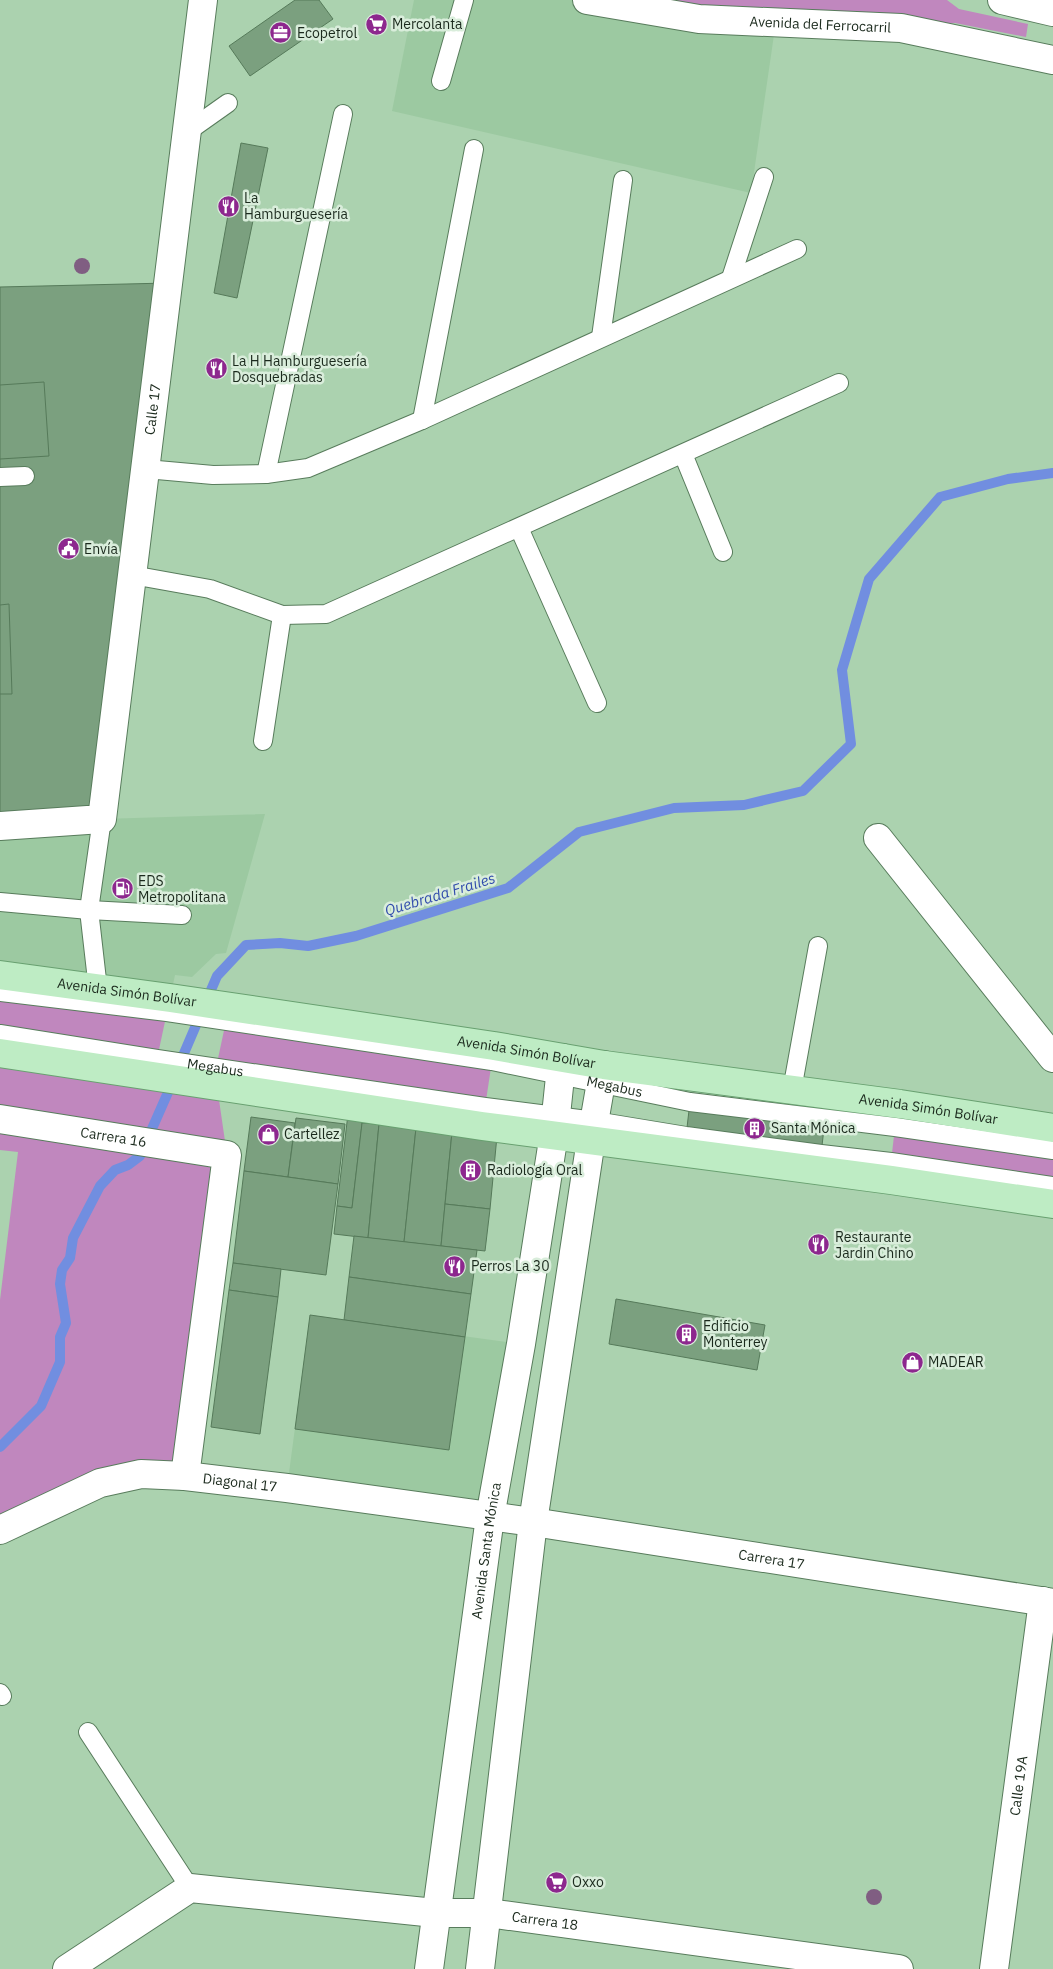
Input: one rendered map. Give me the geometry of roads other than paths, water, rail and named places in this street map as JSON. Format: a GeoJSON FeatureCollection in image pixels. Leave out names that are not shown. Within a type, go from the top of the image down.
{"type":"FeatureCollection","features":[{"type":"Feature","properties":{"kind":"main road","name":"Avenida Simón Bolívar"},"geometry":{"type":"LineString","coordinates":[[0,976],[98,988],[169,1005],[228,1014],[494,1046],[561,1067],[603,1074],[792,1090],[900,1104],[1053,1128]]}},
{"type":"Feature","properties":{"kind":"main road"},"geometry":{"type":"LineString","coordinates":[[0,1053],[154,1068],[212,1076],[464,1123],[555,1125],[593,1130],[891,1180],[1053,1204]]}},
{"type":"Feature","properties":{"kind":"street","name":"Calle 17"},"geometry":{"type":"LineString","coordinates":[[102,819],[204,0]]}},
{"type":"Feature","properties":{"kind":"street","name":"Avenida del Ferrocarril"},"geometry":{"type":"LineString","coordinates":[[587,0],[699,19],[901,28],[1053,60]]}},
{"type":"Feature","properties":{"kind":"street"},"geometry":{"type":"LineString","coordinates":[[1002,0],[1053,12]]}},
{"type":"Feature","properties":{"kind":"street"},"geometry":{"type":"LineString","coordinates":[[0,826],[102,819]]}},
{"type":"Feature","properties":{"kind":"street"},"geometry":{"type":"LineString","coordinates":[[878,838],[1053,1058]]}},
{"type":"Feature","properties":{"kind":"street","name":"Avenida Santa Mónica"},"geometry":{"type":"LineString","coordinates":[[429,1969],[435,1913],[490,1517],[521,1344],[555,1125],[561,1067]]}},
{"type":"Feature","properties":{"kind":"street"},"geometry":{"type":"LineString","coordinates":[[480,1969],[533,1522],[603,1074]]}},
{"type":"Feature","properties":{"kind":"street","name":"Carrera 16"},"geometry":{"type":"LineString","coordinates":[[0,1119],[227,1155],[185,1476]]}},
{"type":"Feature","properties":{"kind":"street","name":"Diagonal 17"},"geometry":{"type":"LineString","coordinates":[[0,1530],[100,1483],[141,1474],[185,1476],[287,1488],[490,1517]]}},
{"type":"Feature","properties":{"kind":"street","name":"Carrera 17"},"geometry":{"type":"LineString","coordinates":[[490,1517],[533,1522],[1048,1602]]}},
{"type":"Feature","properties":{"kind":"street","name":"Calle 19A"},"geometry":{"type":"LineString","coordinates":[[994,1969],[1048,1602]]}},
{"type":"Feature","properties":{"kind":"street"},"geometry":{"type":"LineString","coordinates":[[67,1969],[190,1888]]}},
{"type":"Feature","properties":{"kind":"street","name":"Carrera 18"},"geometry":{"type":"LineString","coordinates":[[190,1888],[435,1913],[488,1913],[898,1969]]}},
{"type":"Feature","properties":{"kind":"lane"},"geometry":{"type":"LineString","coordinates":[[441,81],[464,0]]}},
{"type":"Feature","properties":{"kind":"lane"},"geometry":{"type":"LineString","coordinates":[[187,132],[228,103]]}},
{"type":"Feature","properties":{"kind":"lane"},"geometry":{"type":"LineString","coordinates":[[266,474],[343,114]]}},
{"type":"Feature","properties":{"kind":"lane"},"geometry":{"type":"LineString","coordinates":[[422,420],[474,149]]}},
{"type":"Feature","properties":{"kind":"lane"},"geometry":{"type":"LineString","coordinates":[[731,278],[764,177]]}},
{"type":"Feature","properties":{"kind":"lane"},"geometry":{"type":"LineString","coordinates":[[601,337],[623,180]]}},
{"type":"Feature","properties":{"kind":"lane"},"geometry":{"type":"LineString","coordinates":[[146,469],[213,475],[266,474],[308,468],[422,420],[797,249]]}},
{"type":"Feature","properties":{"kind":"lane"},"geometry":{"type":"LineString","coordinates":[[132,575],[210,590],[282,615],[326,614],[839,384]]}},
{"type":"Feature","properties":{"kind":"lane"},"geometry":{"type":"LineString","coordinates":[[683,454],[723,552]]}},
{"type":"Feature","properties":{"kind":"lane"},"geometry":{"type":"LineString","coordinates":[[0,477],[25,476]]}},
{"type":"Feature","properties":{"kind":"lane"},"geometry":{"type":"LineString","coordinates":[[519,528],[596,703]]}},
{"type":"Feature","properties":{"kind":"lane"},"geometry":{"type":"LineString","coordinates":[[263,741],[282,615]]}},
{"type":"Feature","properties":{"kind":"lane"},"geometry":{"type":"LineString","coordinates":[[98,988],[88,910],[102,819]]}},
{"type":"Feature","properties":{"kind":"lane"},"geometry":{"type":"LineString","coordinates":[[0,902],[88,910],[182,915]]}},
{"type":"Feature","properties":{"kind":"lane"},"geometry":{"type":"LineString","coordinates":[[792,1090],[818,946]]}},
{"type":"Feature","properties":{"kind":"lane"},"geometry":{"type":"LineString","coordinates":[[0,992],[169,1005]]}},
{"type":"Feature","properties":{"kind":"lane"},"geometry":{"type":"LineString","coordinates":[[0,1034],[154,1068]]}},
{"type":"Feature","properties":{"kind":"lane","name":"Megabus"},"geometry":{"type":"LineString","coordinates":[[603,1074],[690,1102],[1053,1150]]}},
{"type":"Feature","properties":{"kind":"lane"},"geometry":{"type":"LineString","coordinates":[[593,1130],[696,1137],[891,1162],[1053,1186]]}},
{"type":"Feature","properties":{"kind":"lane"},"geometry":{"type":"LineString","coordinates":[[88,1732],[190,1888]]}},
{"type":"Feature","properties":{"kind":"waterway","name":"Quebrada Frailes"},"geometry":{"type":"LineString","coordinates":[[179,1065],[217,976],[246,945],[280,943],[308,946],[356,936],[508,888],[579,832],[674,808],[744,805],[803,791],[851,744],[842,670],[869,579],[940,497],[1008,479],[1053,473]]}},
{"type":"Feature","properties":{"kind":"waterway","name":"Quebrada Frailes"},"geometry":{"type":"LineString","coordinates":[[0,1447],[41,1406],[60,1362],[60,1337],[66,1323],[60,1284],[62,1270],[70,1258],[73,1238],[100,1186],[115,1170],[128,1165],[140,1156],[173,1081]]}},
{"type":"Feature","properties":{"kind":"place","name":"Mercolanta"},"geometry":{"type":"Point","coordinates":[376,24]}},
{"type":"Feature","properties":{"kind":"place","name":"Ecopetrol"},"geometry":{"type":"Point","coordinates":[281,33]}},
{"type":"Feature","properties":{"kind":"place","name":"La Hamburguesería"},"geometry":{"type":"Point","coordinates":[228,206]}},
{"type":"Feature","properties":{"kind":"place","name":"La H Hamburguesería Dosquebradas"},"geometry":{"type":"Point","coordinates":[216,369]}},
{"type":"Feature","properties":{"kind":"place","name":"Envía"},"geometry":{"type":"Point","coordinates":[68,549]}},
{"type":"Feature","properties":{"kind":"place","name":"EDS Metropolitana"},"geometry":{"type":"Point","coordinates":[122,889]}},
{"type":"Feature","properties":{"kind":"place","name":"Santa Mónica"},"geometry":{"type":"Point","coordinates":[755,1128]}},
{"type":"Feature","properties":{"kind":"place","name":"Cartellez"},"geometry":{"type":"Point","coordinates":[268,1134]}},
{"type":"Feature","properties":{"kind":"place","name":"Radiología Oral"},"geometry":{"type":"Point","coordinates":[471,1170]}},
{"type":"Feature","properties":{"kind":"place","name":"Restaurante Jardin Chino"},"geometry":{"type":"Point","coordinates":[819,1245]}},
{"type":"Feature","properties":{"kind":"place","name":"Perros La 30"},"geometry":{"type":"Point","coordinates":[455,1266]}},
{"type":"Feature","properties":{"kind":"place","name":"Edificio Monterrey"},"geometry":{"type":"Point","coordinates":[687,1334]}},
{"type":"Feature","properties":{"kind":"place","name":"MADEAR"},"geometry":{"type":"Point","coordinates":[912,1362]}},
{"type":"Feature","properties":{"kind":"place","name":"Oxxo"},"geometry":{"type":"Point","coordinates":[556,1882]}}]}
